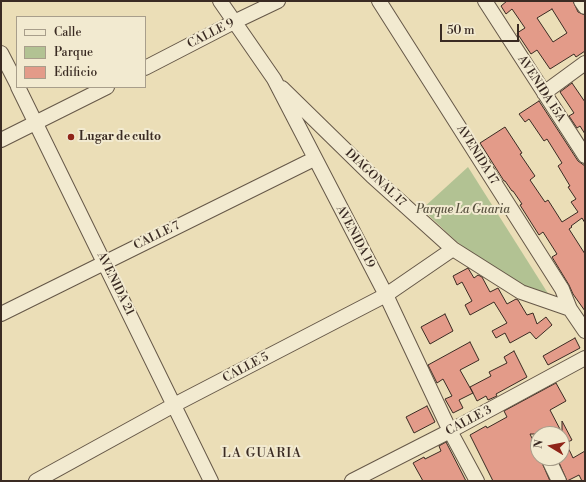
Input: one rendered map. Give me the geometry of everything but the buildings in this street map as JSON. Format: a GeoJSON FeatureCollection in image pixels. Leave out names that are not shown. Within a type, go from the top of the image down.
{"type":"FeatureCollection","features":[{"type":"Feature","properties":{"kind":"street","name":"AVENIDA 19"},"geometry":{"type":"LineString","coordinates":[[220,1],[274,80],[386,295],[450,431],[477,481]]}},
{"type":"Feature","properties":{"kind":"street","name":"CALLE 9"},"geometry":{"type":"LineString","coordinates":[[146,67],[278,1]]}},
{"type":"Feature","properties":{"kind":"street","name":"AVENIDA 17"},"geometry":{"type":"LineString","coordinates":[[379,1],[562,290],[570,309],[585,331]]}},
{"type":"Feature","properties":{"kind":"street","name":"AVENIDA 15A"},"geometry":{"type":"LineString","coordinates":[[485,1],[585,156]]}},
{"type":"Feature","properties":{"kind":"street"},"geometry":{"type":"LineString","coordinates":[[581,1],[585,7]]}},
{"type":"Feature","properties":{"kind":"street"},"geometry":{"type":"LineString","coordinates":[[1,53],[16,82]]}},
{"type":"Feature","properties":{"kind":"street"},"geometry":{"type":"LineString","coordinates":[[544,93],[585,63]]}},
{"type":"Feature","properties":{"kind":"street","name":"DIAGONAL 17"},"geometry":{"type":"LineString","coordinates":[[274,80],[372,176],[453,249],[521,292],[570,309]]}},
{"type":"Feature","properties":{"kind":"street","name":"AVENIDA 21"},"geometry":{"type":"LineString","coordinates":[[19,88],[211,481]]}},
{"type":"Feature","properties":{"kind":"street"},"geometry":{"type":"LineString","coordinates":[[1,140],[105,88]]}},
{"type":"Feature","properties":{"kind":"street","name":"CALLE 7"},"geometry":{"type":"LineString","coordinates":[[1,314],[314,159]]}},
{"type":"Feature","properties":{"kind":"street","name":"CALLE 5"},"geometry":{"type":"LineString","coordinates":[[36,481],[174,405],[386,295],[453,249]]}},
{"type":"Feature","properties":{"kind":"street","name":"CALLE 3"},"geometry":{"type":"LineString","coordinates":[[352,481],[450,431],[585,358]]}},
{"type":"Feature","properties":{"kind":"street"},"geometry":{"type":"LineString","coordinates":[[552,466],[559,481]]}},
{"type":"Feature","properties":{"kind":"green space","name":"Parque La Guaria"},"geometry":{"type":"Polygon","coordinates":[[[468,167],[549,295],[524,286],[486,264],[456,241],[422,209],[468,167]]]}},
{"type":"Feature","properties":{"kind":"place","name":"Lugar de culto"},"geometry":{"type":"Point","coordinates":[71,137]}},
{"type":"Feature","properties":{"kind":"district","name":"LA GUARIA"},"geometry":{"type":"Point","coordinates":[262,454]}}]}
